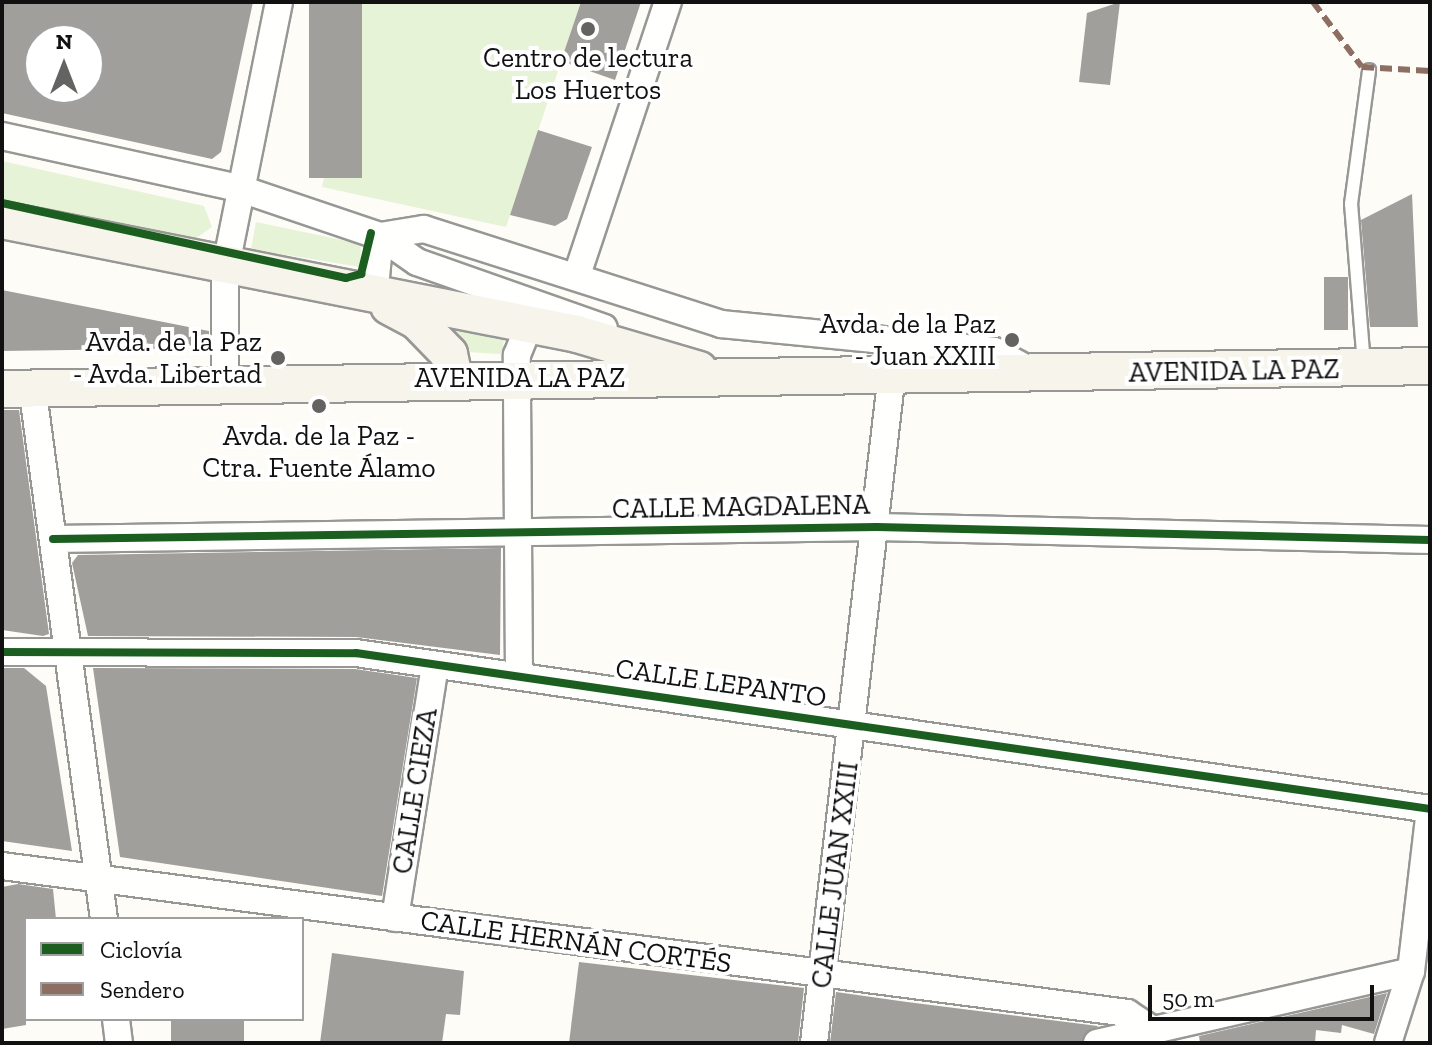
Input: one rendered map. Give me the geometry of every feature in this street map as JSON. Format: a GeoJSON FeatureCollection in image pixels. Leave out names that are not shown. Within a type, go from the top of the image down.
{"type":"FeatureCollection","features":[{"type":"Feature","properties":{"kind":"main road"},"geometry":{"type":"LineString","coordinates":[[2,220],[225,270],[529,325],[643,349],[715,378]]}},
{"type":"Feature","properties":{"kind":"main road"},"geometry":{"type":"LineString","coordinates":[[374,298],[424,328],[449,354],[454,377]]}},
{"type":"Feature","properties":{"kind":"main road","name":"AVENIDA LA PAZ"},"geometry":{"type":"LineString","coordinates":[[17,388],[454,377],[715,378],[1430,366]]}},
{"type":"Feature","properties":{"kind":"street"},"geometry":{"type":"LineString","coordinates":[[225,381],[225,270],[238,188],[279,2]]}},
{"type":"Feature","properties":{"kind":"street"},"geometry":{"type":"LineString","coordinates":[[577,275],[668,2]]}},
{"type":"Feature","properties":{"kind":"street"},"geometry":{"type":"LineString","coordinates":[[2,136],[238,188],[380,236],[417,262],[568,313],[643,349]]}},
{"type":"Feature","properties":{"kind":"street","name":"AVENIDA LA PAZ"},"geometry":{"type":"LineString","coordinates":[[380,236],[424,229],[577,275],[721,324],[994,351],[1038,374]]}},
{"type":"Feature","properties":{"kind":"street"},"geometry":{"type":"LineString","coordinates":[[374,298],[380,236]]}},
{"type":"Feature","properties":{"kind":"street"},"geometry":{"type":"LineString","coordinates":[[519,676],[518,377],[519,345],[529,325]]}},
{"type":"Feature","properties":{"kind":"street","name":"CALLE JUAN XXIII"},"geometry":{"type":"LineString","coordinates":[[814,1043],[854,725],[892,373]]}},
{"type":"Feature","properties":{"kind":"street"},"geometry":{"type":"LineString","coordinates":[[17,388],[53,539],[104,917]]}},
{"type":"Feature","properties":{"kind":"street","name":"CALLE MAGDALENA"},"geometry":{"type":"LineString","coordinates":[[53,539],[877,527],[1430,540]]}},
{"type":"Feature","properties":{"kind":"street","name":"CALLE LEPANTO"},"geometry":{"type":"LineString","coordinates":[[2,652],[69,656],[287,651],[435,665],[1430,809]]}},
{"type":"Feature","properties":{"kind":"street","name":"CALLE CIEZA"},"geometry":{"type":"LineString","coordinates":[[395,918],[435,665]]}},
{"type":"Feature","properties":{"kind":"street"},"geometry":{"type":"LineString","coordinates":[[1388,1043],[1411,971],[1430,809]]}},
{"type":"Feature","properties":{"kind":"street","name":"CALLE HERNÁN CORTÉS"},"geometry":{"type":"LineString","coordinates":[[2,866],[1127,1013],[1147,1026]]}},
{"type":"Feature","properties":{"kind":"street"},"geometry":{"type":"LineString","coordinates":[[1097,1043],[1147,1026],[1411,971]]}},
{"type":"Feature","properties":{"kind":"street"},"geometry":{"type":"LineString","coordinates":[[116,1021],[119,1043]]}},
{"type":"Feature","properties":{"kind":"lane"},"geometry":{"type":"LineString","coordinates":[[1364,369],[1351,204],[1369,70]]}},
{"type":"Feature","properties":{"kind":"green space"},"geometry":{"type":"Polygon","coordinates":[[[362,2],[581,2],[506,227],[322,187],[362,2]]]}},
{"type":"Feature","properties":{"kind":"green space"},"geometry":{"type":"Polygon","coordinates":[[[2,161],[204,206],[212,227],[191,242],[2,200],[2,161]]]}},
{"type":"Feature","properties":{"kind":"green space"},"geometry":{"type":"Polygon","coordinates":[[[256,222],[361,244],[360,267],[251,249],[256,222]]]}},
{"type":"Feature","properties":{"kind":"green space"},"geometry":{"type":"Polygon","coordinates":[[[452,321],[505,336],[501,354],[466,352],[444,330],[452,321]]]}},
{"type":"Feature","properties":{"kind":"building"},"geometry":{"type":"Polygon","coordinates":[[[2,2],[253,2],[221,152],[212,159],[2,113],[2,2]]]}},
{"type":"Feature","properties":{"kind":"building"},"geometry":{"type":"Polygon","coordinates":[[[309,2],[362,2],[362,178],[309,178],[309,2]]]}},
{"type":"Feature","properties":{"kind":"building"},"geometry":{"type":"Polygon","coordinates":[[[581,2],[641,2],[615,80],[561,61],[581,2]]]}},
{"type":"Feature","properties":{"kind":"building"},"geometry":{"type":"Polygon","coordinates":[[[1120,2],[1110,85],[1079,82],[1087,13],[1120,2]]]}},
{"type":"Feature","properties":{"kind":"building"},"geometry":{"type":"Polygon","coordinates":[[[538,130],[592,147],[567,219],[555,226],[510,215],[538,130]]]}},
{"type":"Feature","properties":{"kind":"building"},"geometry":{"type":"Polygon","coordinates":[[[1412,194],[1418,327],[1370,327],[1361,220],[1412,194]]]}},
{"type":"Feature","properties":{"kind":"building"},"geometry":{"type":"Polygon","coordinates":[[[1324,277],[1348,277],[1348,330],[1324,330],[1324,277]]]}},
{"type":"Feature","properties":{"kind":"building"},"geometry":{"type":"Polygon","coordinates":[[[2,290],[209,331],[209,348],[2,351],[2,290]]]}},
{"type":"Feature","properties":{"kind":"building"},"geometry":{"type":"Polygon","coordinates":[[[2,410],[19,410],[49,634],[43,636],[2,630],[2,410]]]}},
{"type":"Feature","properties":{"kind":"building"},"geometry":{"type":"Polygon","coordinates":[[[501,548],[500,655],[356,637],[88,636],[72,563],[78,555],[501,548]]]}},
{"type":"Feature","properties":{"kind":"building"},"geometry":{"type":"Polygon","coordinates":[[[2,668],[24,668],[46,686],[72,851],[2,841],[2,668]]]}},
{"type":"Feature","properties":{"kind":"building"},"geometry":{"type":"Polygon","coordinates":[[[93,668],[355,669],[417,678],[382,896],[120,857],[93,668]]]}},
{"type":"Feature","properties":{"kind":"building"},"geometry":{"type":"Polygon","coordinates":[[[18,884],[53,889],[56,917],[24,917],[26,1025],[2,1029],[2,887],[18,884]]]}},
{"type":"Feature","properties":{"kind":"building"},"geometry":{"type":"Polygon","coordinates":[[[332,953],[464,971],[460,1015],[446,1014],[442,1043],[320,1043],[332,953]]]}},
{"type":"Feature","properties":{"kind":"building"},"geometry":{"type":"Polygon","coordinates":[[[579,962],[804,988],[798,1043],[569,1043],[579,962]]]}},
{"type":"Feature","properties":{"kind":"building"},"geometry":{"type":"Polygon","coordinates":[[[836,992],[1098,1026],[1081,1043],[830,1043],[836,992]]]}},
{"type":"Feature","properties":{"kind":"building"},"geometry":{"type":"Polygon","coordinates":[[[1387,993],[1374,1034],[1342,1025],[1341,1033],[1316,1030],[1315,1043],[1200,1043],[1199,1036],[1387,993]]]}},
{"type":"Feature","properties":{"kind":"building"},"geometry":{"type":"Polygon","coordinates":[[[171,1021],[244,1021],[244,1043],[171,1043],[171,1021]]]}},
{"type":"Feature","properties":{"kind":"marked path"},"geometry":{"type":"LineString","coordinates":[[1313,2],[1362,67],[1430,71]]}},
{"type":"Feature","properties":{"kind":"cycle path"},"geometry":{"type":"LineString","coordinates":[[2,203],[346,278],[361,274],[371,233]]}},
{"type":"Feature","properties":{"kind":"cycle path"},"geometry":{"type":"LineString","coordinates":[[53,539],[877,527],[1430,540]]}},
{"type":"Feature","properties":{"kind":"cycle path"},"geometry":{"type":"LineString","coordinates":[[2,652],[356,653],[1430,809]]}},
{"type":"Feature","properties":{"kind":"place","name":"Centro de lectura Los Huertos"},"geometry":{"type":"Point","coordinates":[588,29]}},
{"type":"Feature","properties":{"kind":"place","name":"Avda. de la Paz - Juan XXIII"},"geometry":{"type":"Point","coordinates":[1012,340]}},
{"type":"Feature","properties":{"kind":"place","name":"Avda. de la Paz - Avda. Libertad"},"geometry":{"type":"Point","coordinates":[278,358]}},
{"type":"Feature","properties":{"kind":"place","name":"Avda. de la Paz - Ctra. Fuente Álamo"},"geometry":{"type":"Point","coordinates":[319,406]}}]}
